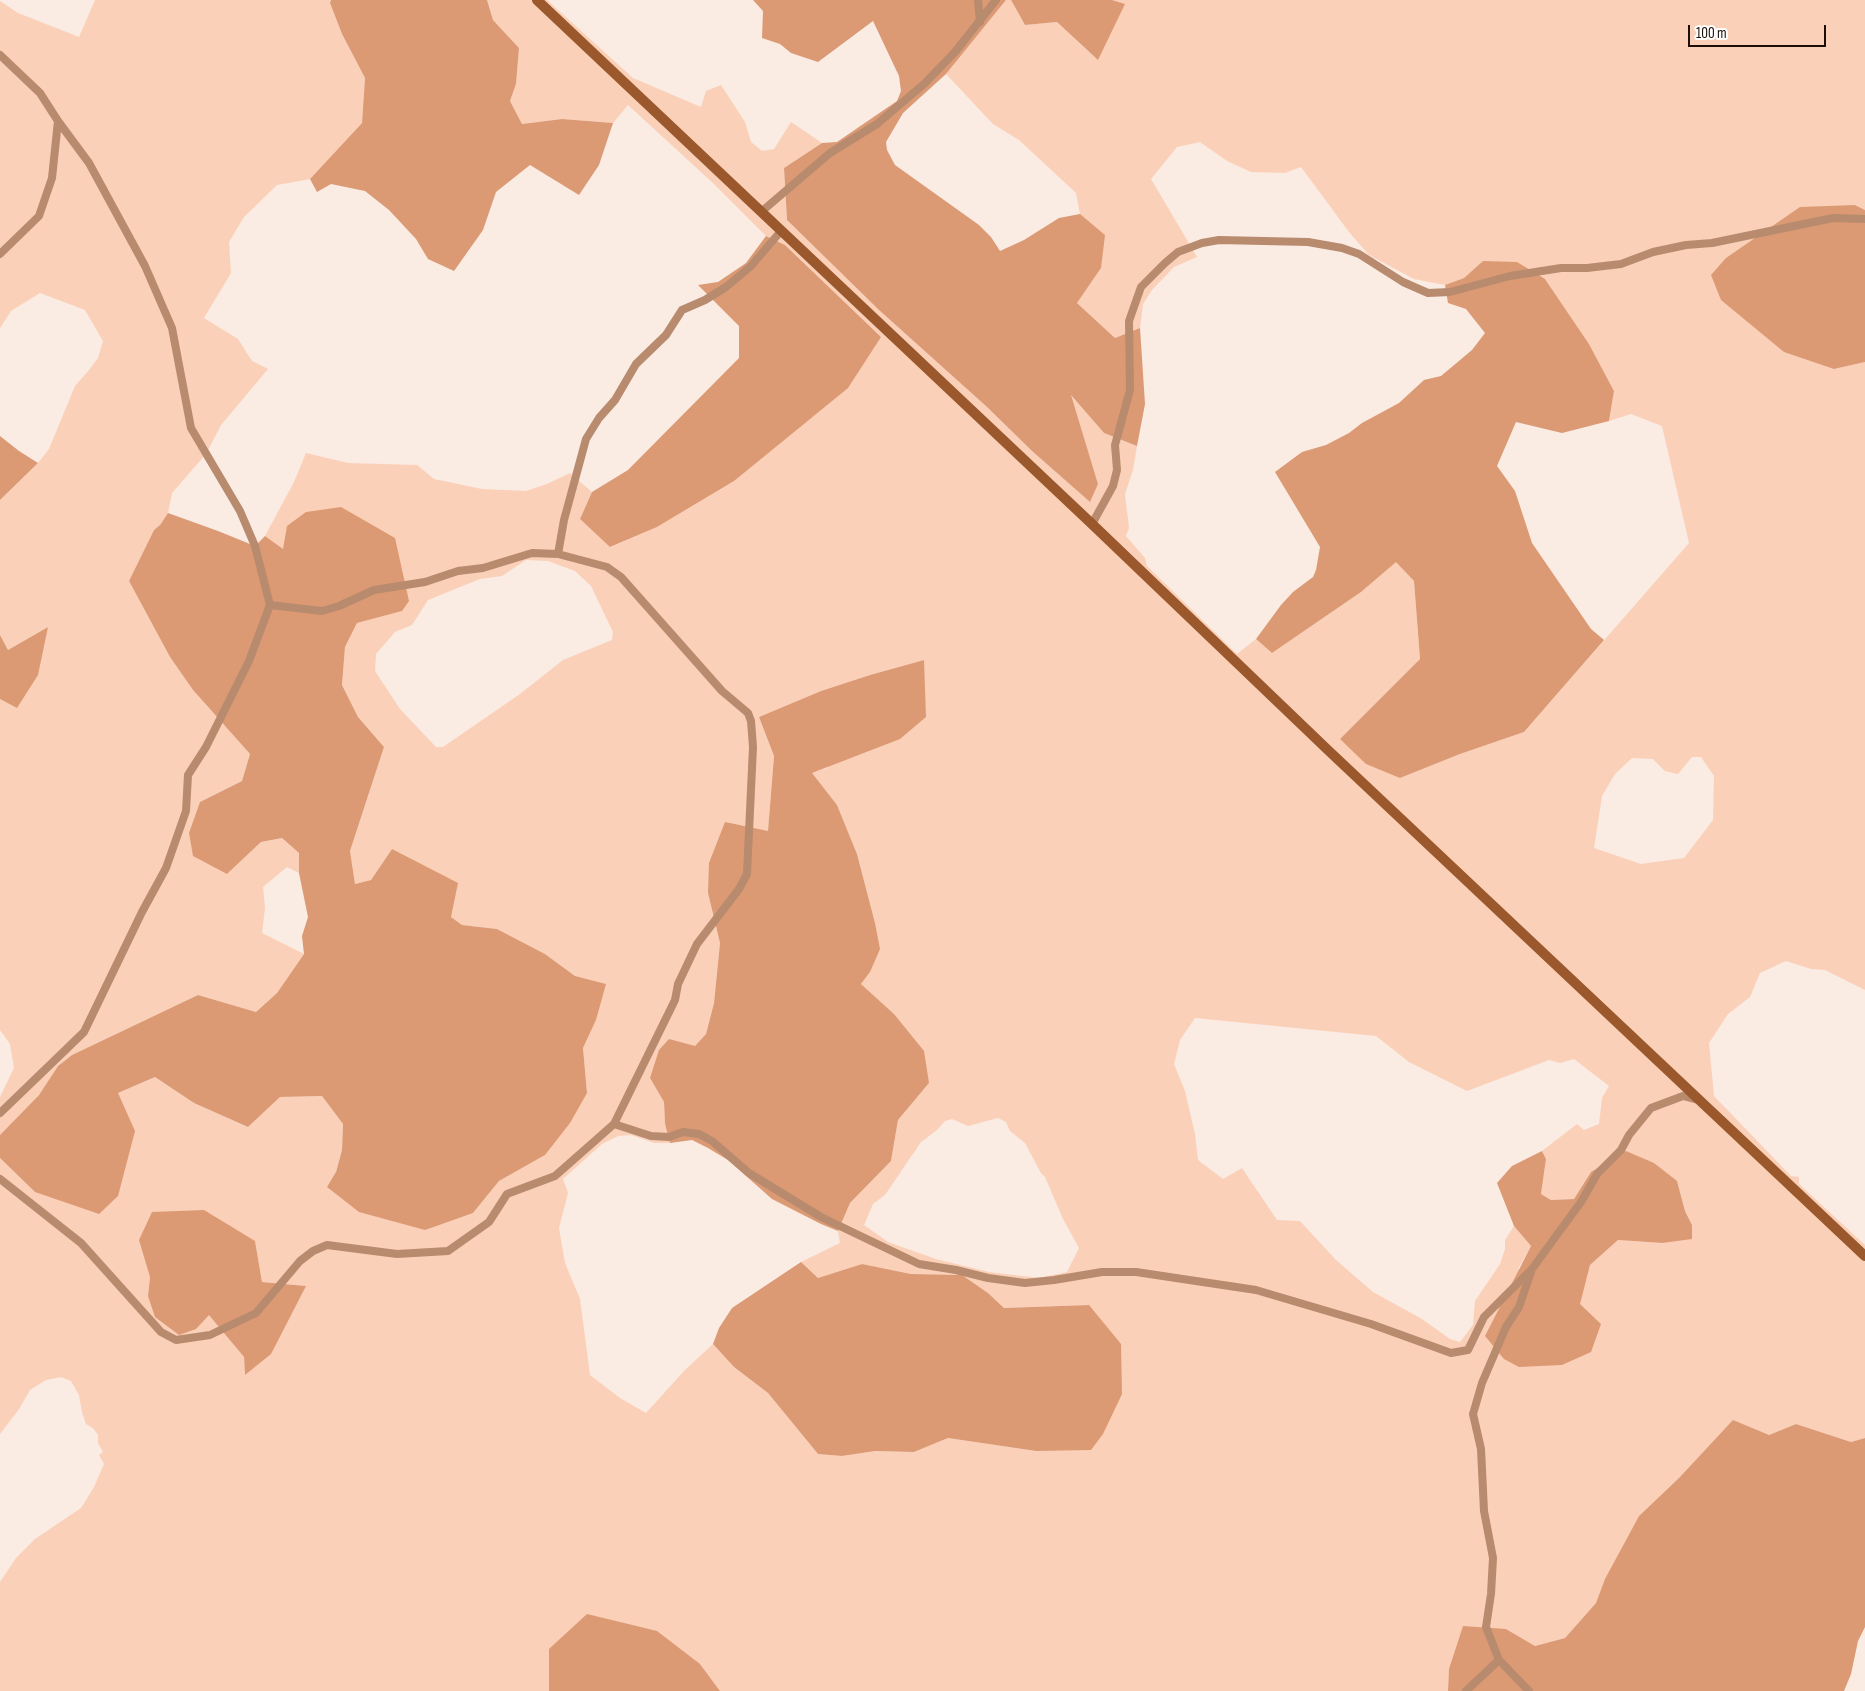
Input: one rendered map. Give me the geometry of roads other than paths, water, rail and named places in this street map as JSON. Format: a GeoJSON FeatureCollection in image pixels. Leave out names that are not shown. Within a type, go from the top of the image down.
{"type":"FeatureCollection","features":[{"type":"Feature","properties":{"kind":"street"},"geometry":{"type":"LineString","coordinates":[[537,0],[1092,524],[1344,766],[1865,1256]]}},
{"type":"Feature","properties":{"kind":"street"},"geometry":{"type":"LineString","coordinates":[[978,0],[980,22]]}},
{"type":"Feature","properties":{"kind":"street"},"geometry":{"type":"LineString","coordinates":[[761,212],[830,153],[877,124],[924,84],[955,52],[996,0]]}},
{"type":"Feature","properties":{"kind":"street"},"geometry":{"type":"LineString","coordinates":[[0,55],[40,93],[89,163],[145,266],[172,328],[191,428],[240,512],[256,546],[270,605],[248,661],[206,748],[188,775],[186,811],[166,868],[142,912],[84,1032],[0,1113]]}},
{"type":"Feature","properties":{"kind":"street"},"geometry":{"type":"LineString","coordinates":[[0,254],[39,216],[52,178],[58,121]]}},
{"type":"Feature","properties":{"kind":"street"},"geometry":{"type":"LineString","coordinates":[[1092,524],[1113,486],[1117,470],[1115,446],[1130,390],[1129,321],[1141,287],[1165,262],[1178,252],[1218,240],[1308,242],[1342,248],[1359,254],[1403,282],[1428,293],[1450,292],[1510,276],[1561,268],[1587,268],[1621,264],[1653,252],[1686,245],[1712,243],[1833,218],[1865,219]]}},
{"type":"Feature","properties":{"kind":"street"},"geometry":{"type":"LineString","coordinates":[[558,554],[564,520],[586,439],[599,418],[616,400],[636,364],[666,335],[682,310],[705,300],[726,287],[751,266],[781,231]]}},
{"type":"Feature","properties":{"kind":"street"},"geometry":{"type":"LineString","coordinates":[[0,1179],[81,1243],[161,1332],[176,1340],[210,1334],[256,1313],[300,1261],[313,1250],[327,1245],[397,1254],[448,1251],[489,1222],[507,1194],[555,1176],[614,1124],[675,1000],[678,984],[697,944],[739,889],[747,874],[752,747],[751,721],[748,714],[722,691],[621,577],[606,567],[558,554],[532,554],[483,568],[458,571],[425,582],[374,590],[339,606],[322,611],[270,605]]}},
{"type":"Feature","properties":{"kind":"street"},"geometry":{"type":"LineString","coordinates":[[614,1124],[651,1136],[669,1137],[683,1132],[699,1134],[712,1141],[749,1173],[813,1212],[919,1264],[988,1278],[1025,1283],[1102,1272],[1136,1272],[1256,1290],[1371,1324],[1451,1353],[1468,1350],[1484,1317],[1532,1269],[1581,1202],[1596,1174],[1621,1150],[1629,1135],[1651,1108],[1683,1096],[1700,1100]]}},
{"type":"Feature","properties":{"kind":"street"},"geometry":{"type":"LineString","coordinates":[[1529,1691],[1499,1660],[1486,1627],[1492,1594],[1493,1558],[1484,1511],[1481,1449],[1473,1414],[1482,1383],[1506,1327],[1519,1307],[1532,1269]]}},
{"type":"Feature","properties":{"kind":"street"},"geometry":{"type":"LineString","coordinates":[[1466,1691],[1499,1660]]}}]}
